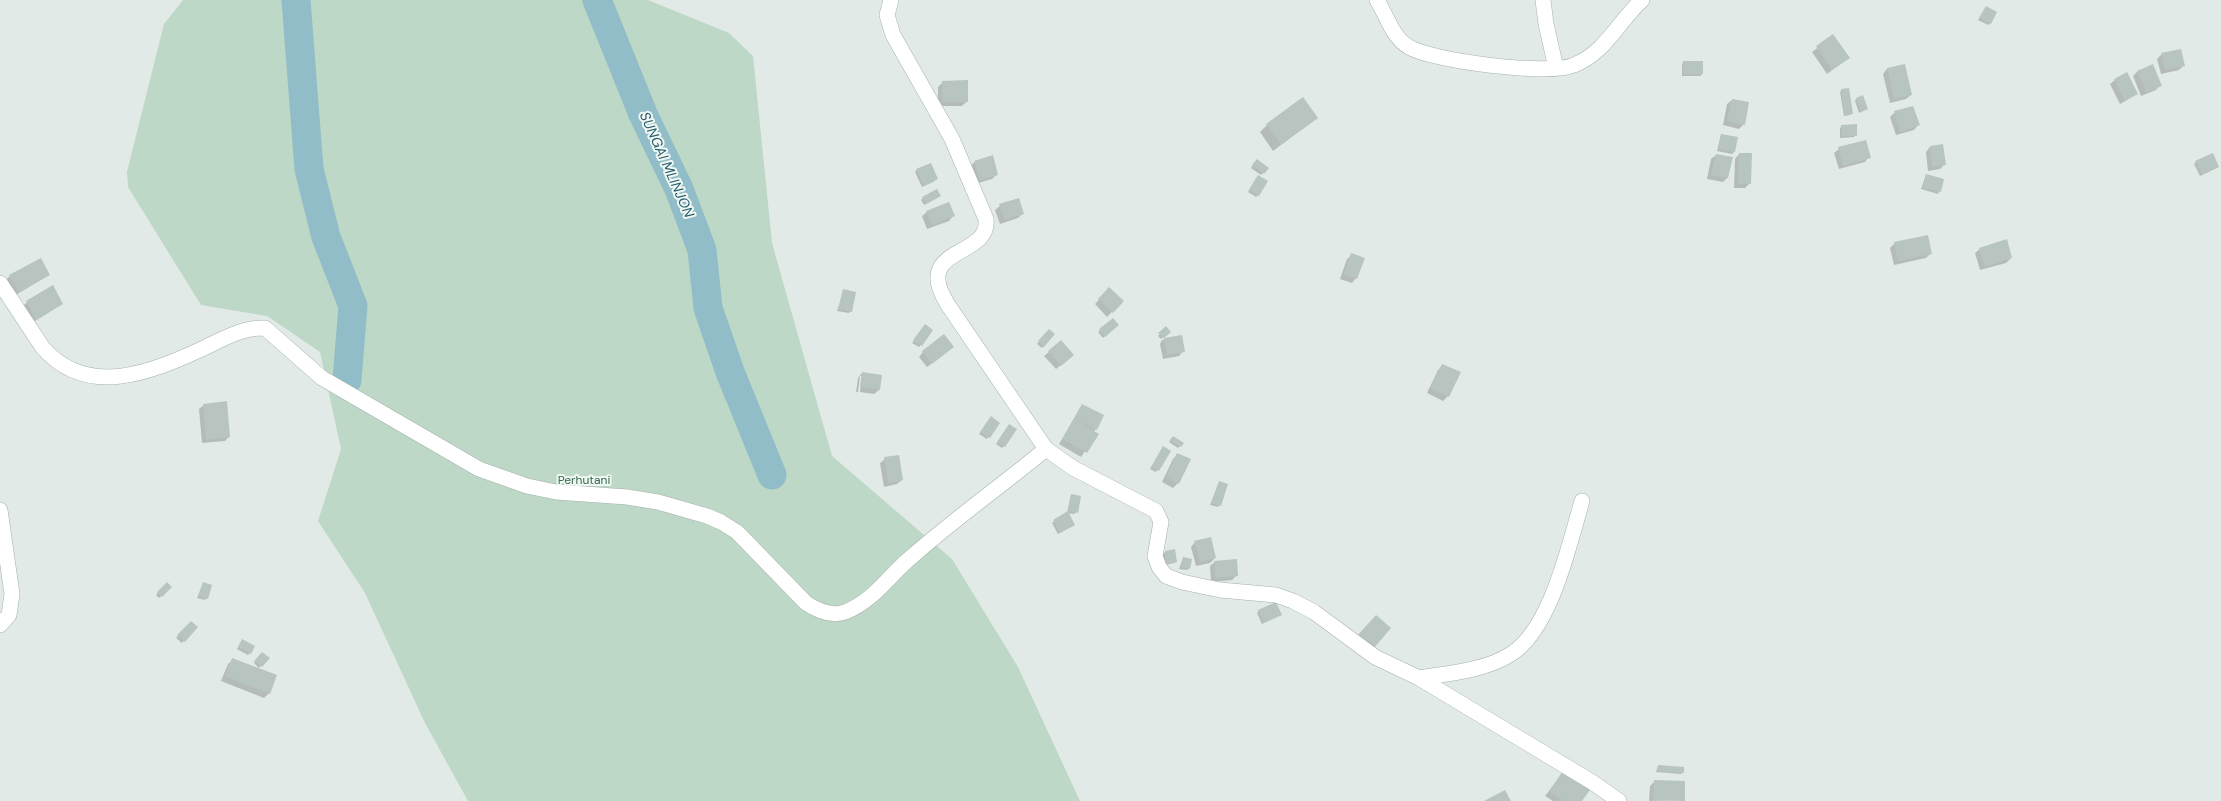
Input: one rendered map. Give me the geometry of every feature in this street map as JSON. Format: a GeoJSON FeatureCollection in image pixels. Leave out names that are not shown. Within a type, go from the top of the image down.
{"type":"FeatureCollection","features":[{"type":"Feature","properties":{"kind":"street"},"geometry":{"type":"LineString","coordinates":[[891,0],[887,15],[893,35],[952,139],[987,225],[982,235],[942,265],[937,272],[937,287],[1046,449],[1073,468],[1156,511],[1160,522],[1155,556],[1159,567],[1166,576],[1220,590],[1276,595],[1294,600],[1314,612],[1376,657],[1419,678],[1584,777],[1619,801]]}},
{"type":"Feature","properties":{"kind":"street"},"geometry":{"type":"LineString","coordinates":[[1377,0],[1394,32],[1416,51],[1472,63],[1556,68],[1574,65],[1594,53],[1613,36],[1642,0]]}},
{"type":"Feature","properties":{"kind":"street"},"geometry":{"type":"LineString","coordinates":[[1543,0],[1546,24],[1556,68]]}},
{"type":"Feature","properties":{"kind":"street"},"geometry":{"type":"LineString","coordinates":[[0,283],[42,348],[51,358],[64,367],[82,375],[101,378],[120,377],[182,358],[235,333],[264,328],[322,378],[479,469],[527,486],[556,492],[658,502],[721,522],[737,532],[806,603],[815,610],[832,614],[843,613],[858,606],[872,596],[908,560],[1046,449]]}},
{"type":"Feature","properties":{"kind":"street"},"geometry":{"type":"LineString","coordinates":[[1419,678],[1473,670],[1498,661],[1522,646],[1532,634],[1550,601],[1582,501]]}},
{"type":"Feature","properties":{"kind":"street"},"geometry":{"type":"LineString","coordinates":[[0,510],[12,594],[9,615],[0,625]]}},
{"type":"Feature","properties":{"kind":"green space","name":"Perhutani"},"geometry":{"type":"Polygon","coordinates":[[[183,0],[648,0],[729,33],[753,56],[772,243],[832,456],[952,559],[1018,667],[1080,801],[468,801],[425,723],[365,593],[318,521],[341,449],[320,352],[267,316],[201,305],[128,187],[127,172],[164,24],[183,0]]]}},
{"type":"Feature","properties":{"kind":"building"},"geometry":{"type":"Polygon","coordinates":[[[1986,6],[1997,12],[1991,24],[1979,18],[1986,6]]]}},
{"type":"Feature","properties":{"kind":"building"},"geometry":{"type":"Polygon","coordinates":[[[1833,34],[1850,58],[1832,70],[1816,46],[1833,34]]]}},
{"type":"Feature","properties":{"kind":"building"},"geometry":{"type":"Polygon","coordinates":[[[2181,49],[2185,66],[2165,70],[2161,53],[2181,49]]]}},
{"type":"Feature","properties":{"kind":"building"},"geometry":{"type":"Polygon","coordinates":[[[1683,61],[1703,61],[1703,74],[1683,75],[1683,61]]]}},
{"type":"Feature","properties":{"kind":"building"},"geometry":{"type":"Polygon","coordinates":[[[1905,64],[1912,95],[1894,99],[1887,68],[1905,64]]]}},
{"type":"Feature","properties":{"kind":"building"},"geometry":{"type":"Polygon","coordinates":[[[2153,64],[2162,86],[2146,92],[2137,71],[2153,64]]]}},
{"type":"Feature","properties":{"kind":"building"},"geometry":{"type":"Polygon","coordinates":[[[2127,72],[2138,94],[2125,101],[2114,79],[2127,72]]]}},
{"type":"Feature","properties":{"kind":"building"},"geometry":{"type":"Polygon","coordinates":[[[968,80],[968,102],[942,102],[942,81],[968,80]]]}},
{"type":"Feature","properties":{"kind":"building"},"geometry":{"type":"Polygon","coordinates":[[[1849,88],[1853,114],[1845,115],[1841,89],[1849,88]]]}},
{"type":"Feature","properties":{"kind":"building"},"geometry":{"type":"Polygon","coordinates":[[[1863,95],[1868,109],[1861,112],[1856,98],[1863,95]]]}},
{"type":"Feature","properties":{"kind":"building"},"geometry":{"type":"Polygon","coordinates":[[[1303,97],[1318,118],[1281,145],[1266,124],[1303,97]]]}},
{"type":"Feature","properties":{"kind":"building"},"geometry":{"type":"Polygon","coordinates":[[[1732,99],[1749,102],[1745,125],[1727,121],[1732,99]]]}},
{"type":"Feature","properties":{"kind":"building"},"geometry":{"type":"Polygon","coordinates":[[[1913,106],[1920,125],[1900,132],[1894,111],[1913,106]]]}},
{"type":"Feature","properties":{"kind":"building"},"geometry":{"type":"Polygon","coordinates":[[[1857,124],[1857,136],[1842,136],[1841,125],[1857,124]]]}},
{"type":"Feature","properties":{"kind":"building"},"geometry":{"type":"Polygon","coordinates":[[[1721,134],[1738,137],[1735,152],[1718,149],[1721,134]]]}},
{"type":"Feature","properties":{"kind":"building"},"geometry":{"type":"Polygon","coordinates":[[[1866,140],[1871,158],[1843,166],[1838,147],[1866,140]]]}},
{"type":"Feature","properties":{"kind":"building"},"geometry":{"type":"Polygon","coordinates":[[[1943,144],[1946,165],[1932,167],[1930,146],[1943,144]]]}},
{"type":"Feature","properties":{"kind":"building"},"geometry":{"type":"Polygon","coordinates":[[[1739,153],[1752,153],[1751,184],[1738,184],[1739,153]]]}},
{"type":"Feature","properties":{"kind":"building"},"geometry":{"type":"Polygon","coordinates":[[[2213,153],[2219,167],[2202,175],[2195,161],[2213,153]]]}},
{"type":"Feature","properties":{"kind":"building"},"geometry":{"type":"Polygon","coordinates":[[[1716,154],[1733,157],[1728,178],[1711,175],[1716,154]]]}},
{"type":"Feature","properties":{"kind":"building"},"geometry":{"type":"Polygon","coordinates":[[[993,155],[998,175],[980,180],[974,161],[993,155]]]}},
{"type":"Feature","properties":{"kind":"building"},"geometry":{"type":"Polygon","coordinates":[[[1257,159],[1269,168],[1264,174],[1252,165],[1257,159]]]}},
{"type":"Feature","properties":{"kind":"building"},"geometry":{"type":"Polygon","coordinates":[[[931,163],[938,179],[924,186],[916,169],[931,163]]]}},
{"type":"Feature","properties":{"kind":"building"},"geometry":{"type":"Polygon","coordinates":[[[1926,174],[1944,179],[1941,192],[1922,188],[1926,174]]]}},
{"type":"Feature","properties":{"kind":"building"},"geometry":{"type":"Polygon","coordinates":[[[1258,175],[1268,181],[1259,196],[1249,190],[1258,175]]]}},
{"type":"Feature","properties":{"kind":"building"},"geometry":{"type":"Polygon","coordinates":[[[937,189],[941,196],[926,204],[922,197],[937,189]]]}},
{"type":"Feature","properties":{"kind":"building"},"geometry":{"type":"Polygon","coordinates":[[[1019,198],[1024,214],[1005,220],[999,204],[1019,198]]]}},
{"type":"Feature","properties":{"kind":"building"},"geometry":{"type":"Polygon","coordinates":[[[949,202],[955,216],[932,225],[926,211],[949,202]]]}},
{"type":"Feature","properties":{"kind":"building"},"geometry":{"type":"Polygon","coordinates":[[[1928,235],[1932,254],[1898,261],[1894,242],[1928,235]]]}},
{"type":"Feature","properties":{"kind":"building"},"geometry":{"type":"Polygon","coordinates":[[[2007,239],[2012,258],[1985,267],[1979,248],[2007,239]]]}},
{"type":"Feature","properties":{"kind":"building"},"geometry":{"type":"Polygon","coordinates":[[[1351,253],[1365,258],[1357,279],[1344,274],[1351,253]]]}},
{"type":"Feature","properties":{"kind":"building"},"geometry":{"type":"Polygon","coordinates":[[[41,258],[50,275],[19,292],[9,275],[41,258]]]}},
{"type":"Feature","properties":{"kind":"building"},"geometry":{"type":"Polygon","coordinates":[[[53,285],[63,304],[36,320],[26,301],[53,285]]]}},
{"type":"Feature","properties":{"kind":"building"},"geometry":{"type":"Polygon","coordinates":[[[1109,287],[1124,301],[1113,313],[1098,299],[1109,287]]]}},
{"type":"Feature","properties":{"kind":"building"},"geometry":{"type":"Polygon","coordinates":[[[843,289],[856,292],[852,312],[838,309],[843,289]]]}},
{"type":"Feature","properties":{"kind":"building"},"geometry":{"type":"Polygon","coordinates":[[[1113,318],[1119,325],[1105,337],[1099,329],[1113,318]]]}},
{"type":"Feature","properties":{"kind":"building"},"geometry":{"type":"Polygon","coordinates":[[[925,324],[933,330],[922,346],[913,340],[925,324]]]}},
{"type":"Feature","properties":{"kind":"building"},"geometry":{"type":"Polygon","coordinates":[[[1166,326],[1171,332],[1164,338],[1158,333],[1166,326]]]}},
{"type":"Feature","properties":{"kind":"building"},"geometry":{"type":"Polygon","coordinates":[[[1049,329],[1055,334],[1044,347],[1038,341],[1049,329]]]}},
{"type":"Feature","properties":{"kind":"building"},"geometry":{"type":"Polygon","coordinates":[[[944,334],[954,347],[932,364],[922,351],[944,334]]]}},
{"type":"Feature","properties":{"kind":"building"},"geometry":{"type":"Polygon","coordinates":[[[1182,335],[1185,352],[1167,355],[1164,338],[1182,335]]]}},
{"type":"Feature","properties":{"kind":"building"},"geometry":{"type":"Polygon","coordinates":[[[1061,340],[1074,355],[1061,366],[1048,351],[1061,340]]]}},
{"type":"Feature","properties":{"kind":"building"},"geometry":{"type":"Polygon","coordinates":[[[1442,364],[1461,372],[1449,397],[1430,388],[1442,364]]]}},
{"type":"Feature","properties":{"kind":"building"},"geometry":{"type":"Polygon","coordinates":[[[862,372],[882,375],[880,390],[860,387],[862,372]]]}},
{"type":"Feature","properties":{"kind":"building"},"geometry":{"type":"Polygon","coordinates":[[[227,401],[230,437],[206,440],[203,404],[227,401]]]}},
{"type":"Feature","properties":{"kind":"building"},"geometry":{"type":"Polygon","coordinates":[[[1082,404],[1104,415],[1097,430],[1076,420],[1099,434],[1087,453],[1062,439],[1082,404]]]}},
{"type":"Feature","properties":{"kind":"building"},"geometry":{"type":"Polygon","coordinates":[[[991,416],[1000,423],[990,438],[980,432],[991,416]]]}},
{"type":"Feature","properties":{"kind":"building"},"geometry":{"type":"Polygon","coordinates":[[[1009,424],[1017,429],[1005,447],[997,442],[1009,424]]]}},
{"type":"Feature","properties":{"kind":"building"},"geometry":{"type":"Polygon","coordinates":[[[1173,436],[1184,443],[1181,447],[1170,440],[1173,436]]]}},
{"type":"Feature","properties":{"kind":"building"},"geometry":{"type":"Polygon","coordinates":[[[1163,446],[1171,451],[1159,471],[1151,467],[1163,446]]]}},
{"type":"Feature","properties":{"kind":"building"},"geometry":{"type":"Polygon","coordinates":[[[1177,453],[1191,459],[1179,484],[1166,477],[1177,453]]]}},
{"type":"Feature","properties":{"kind":"building"},"geometry":{"type":"Polygon","coordinates":[[[899,455],[903,480],[888,483],[884,457],[899,455]]]}},
{"type":"Feature","properties":{"kind":"building"},"geometry":{"type":"Polygon","coordinates":[[[1219,481],[1228,484],[1221,506],[1211,503],[1219,481]]]}},
{"type":"Feature","properties":{"kind":"building"},"geometry":{"type":"Polygon","coordinates":[[[1071,494],[1081,496],[1078,513],[1068,511],[1071,494]]]}},
{"type":"Feature","properties":{"kind":"building"},"geometry":{"type":"Polygon","coordinates":[[[1068,511],[1075,525],[1060,533],[1053,520],[1068,511]]]}},
{"type":"Feature","properties":{"kind":"building"},"geometry":{"type":"Polygon","coordinates":[[[1211,537],[1216,558],[1200,562],[1194,541],[1211,537]]]}},
{"type":"Feature","properties":{"kind":"building"},"geometry":{"type":"Polygon","coordinates":[[[1175,549],[1177,562],[1166,564],[1165,551],[1175,549]]]}},
{"type":"Feature","properties":{"kind":"building"},"geometry":{"type":"Polygon","coordinates":[[[1183,557],[1192,559],[1190,569],[1181,567],[1183,557]]]}},
{"type":"Feature","properties":{"kind":"building"},"geometry":{"type":"Polygon","coordinates":[[[1237,559],[1238,576],[1215,578],[1214,561],[1237,559]]]}},
{"type":"Feature","properties":{"kind":"building"},"geometry":{"type":"Polygon","coordinates":[[[167,582],[172,587],[162,597],[157,592],[167,582]]]}},
{"type":"Feature","properties":{"kind":"building"},"geometry":{"type":"Polygon","coordinates":[[[203,582],[212,585],[208,599],[198,596],[203,582]]]}},
{"type":"Feature","properties":{"kind":"building"},"geometry":{"type":"Polygon","coordinates":[[[1276,602],[1282,615],[1264,623],[1258,610],[1276,602]]]}},
{"type":"Feature","properties":{"kind":"building"},"geometry":{"type":"Polygon","coordinates":[[[1376,615],[1391,628],[1373,649],[1357,636],[1376,615]]]}},
{"type":"Feature","properties":{"kind":"building"},"geometry":{"type":"Polygon","coordinates":[[[191,621],[198,627],[185,642],[177,635],[191,621]]]}},
{"type":"Feature","properties":{"kind":"building"},"geometry":{"type":"Polygon","coordinates":[[[242,639],[255,646],[251,654],[238,647],[242,639]]]}},
{"type":"Feature","properties":{"kind":"building"},"geometry":{"type":"Polygon","coordinates":[[[262,652],[270,658],[262,667],[254,661],[262,652]]]}},
{"type":"Feature","properties":{"kind":"building"},"geometry":{"type":"Polygon","coordinates":[[[232,658],[277,675],[270,694],[225,676],[232,658]]]}},
{"type":"Feature","properties":{"kind":"building"},"geometry":{"type":"Polygon","coordinates":[[[1658,765],[1684,767],[1684,773],[1657,771],[1658,765]]]}},
{"type":"Feature","properties":{"kind":"building"},"geometry":{"type":"Polygon","coordinates":[[[1563,771],[1590,790],[1582,801],[1563,801],[1549,791],[1563,771]]]}},
{"type":"Feature","properties":{"kind":"building"},"geometry":{"type":"Polygon","coordinates":[[[1654,780],[1685,781],[1685,801],[1653,800],[1654,780]]]}},
{"type":"Feature","properties":{"kind":"building"},"geometry":{"type":"Polygon","coordinates":[[[1505,790],[1511,801],[1484,801],[1505,790]]]}},
{"type":"Feature","properties":{"kind":"waterway","name":"SUNGAI MLINJON"},"geometry":{"type":"LineString","coordinates":[[296,0],[309,169],[326,237],[353,306],[347,380]]}},
{"type":"Feature","properties":{"kind":"waterway","name":"SUNGAI MLINJON"},"geometry":{"type":"LineString","coordinates":[[597,0],[643,114],[679,189],[702,250],[708,308],[730,372],[772,475]]}}]}
